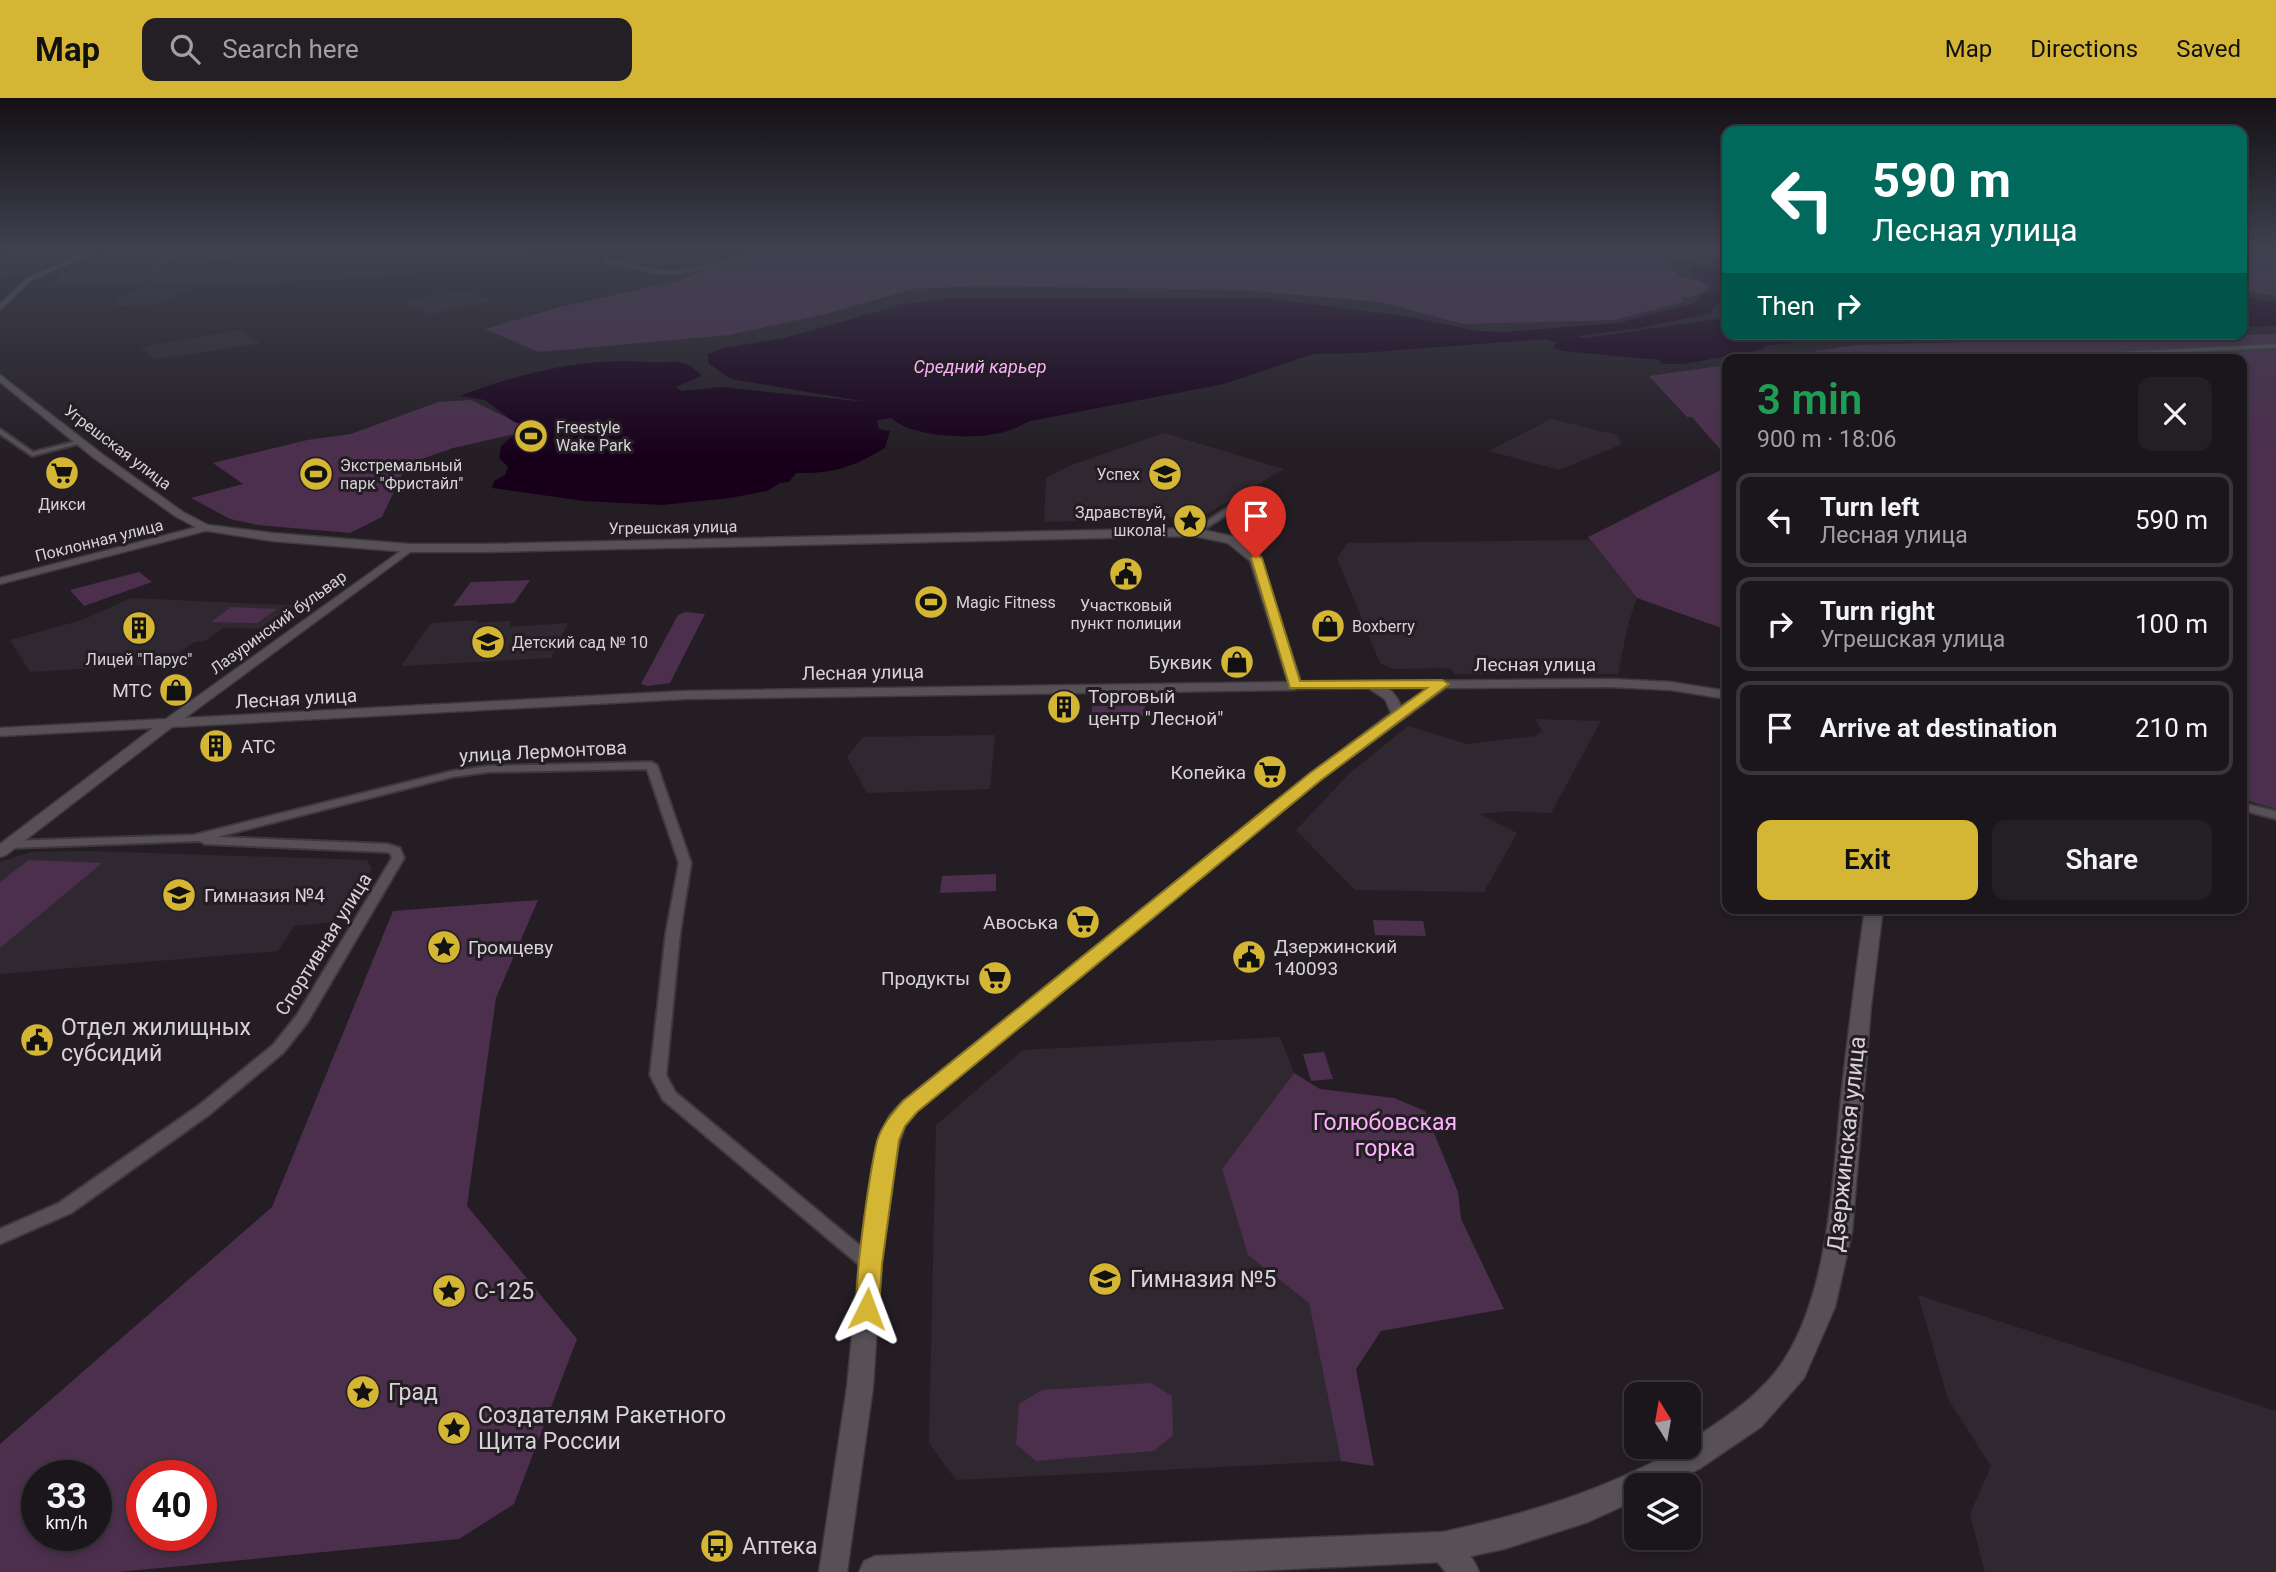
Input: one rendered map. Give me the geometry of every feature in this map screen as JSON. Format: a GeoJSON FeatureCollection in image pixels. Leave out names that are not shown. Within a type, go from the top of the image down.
{"type":"FeatureCollection","features":[{"type":"Feature","properties":{"kind":"main road","name":"Угрешская улица"},"geometry":{"type":"LineString","coordinates":[[0,378],[80,442],[179,514],[205,528],[272,537],[409,548],[621,546],[1135,532],[1194,532],[1232,540],[1256,558],[1295,685]]}},
{"type":"Feature","properties":{"kind":"main road","name":"Лесная улица"},"geometry":{"type":"LineString","coordinates":[[1295,685],[1616,683],[1671,686],[1722,694]]}},
{"type":"Feature","properties":{"kind":"main road","name":"Дзержинская улица"},"geometry":{"type":"LineString","coordinates":[[875,1572],[1443,1547],[1504,1534],[1588,1507],[1689,1459],[1751,1417],[1794,1369],[1822,1307],[1840,1232],[1861,1006],[1873,914]]}},
{"type":"Feature","properties":{"kind":"street"},"geometry":{"type":"LineString","coordinates":[[2093,354],[2276,346]]}},
{"type":"Feature","properties":{"kind":"street"},"geometry":{"type":"LineString","coordinates":[[0,431],[32,454],[80,442]]}},
{"type":"Feature","properties":{"kind":"street"},"geometry":{"type":"LineString","coordinates":[[1194,532],[1247,499]]}},
{"type":"Feature","properties":{"kind":"street","name":"Поклонная улица"},"geometry":{"type":"LineString","coordinates":[[0,581],[205,528]]}},
{"type":"Feature","properties":{"kind":"street","name":"Лазуринский бульвар"},"geometry":{"type":"LineString","coordinates":[[168,724],[409,548]]}},
{"type":"Feature","properties":{"kind":"street"},"geometry":{"type":"LineString","coordinates":[[833,1572],[860,1387],[870,1264],[888,1140],[896,1122],[910,1106],[1248,831],[1398,714],[1442,684]]}},
{"type":"Feature","properties":{"kind":"street","name":"Лесная улица"},"geometry":{"type":"LineString","coordinates":[[0,732],[685,695],[1295,685]]}},
{"type":"Feature","properties":{"kind":"street"},"geometry":{"type":"LineString","coordinates":[[1373,685],[1391,697],[1398,714]]}},
{"type":"Feature","properties":{"kind":"street","name":"улица Лермонтова"},"geometry":{"type":"LineString","coordinates":[[5,848],[168,724]]}},
{"type":"Feature","properties":{"kind":"street","name":"улица Лермонтова"},"geometry":{"type":"LineString","coordinates":[[5,848],[194,839],[452,774],[489,769],[651,765],[685,863],[673,933],[658,1075],[669,1096],[870,1264]]}},
{"type":"Feature","properties":{"kind":"street"},"geometry":{"type":"LineString","coordinates":[[2247,807],[2276,815]]}},
{"type":"Feature","properties":{"kind":"street","name":"Спортивная улица"},"geometry":{"type":"LineString","coordinates":[[0,1237],[53,1213],[87,1192],[204,1110],[278,1049],[302,1019],[398,859],[396,850],[387,848],[231,843],[194,839]]}},
{"type":"Feature","properties":{"kind":"street"},"geometry":{"type":"LineString","coordinates":[[1443,1547],[1465,1572]]}},
{"type":"Feature","properties":{"kind":"shaded area"},"geometry":{"type":"Polygon","coordinates":[[[239,330],[262,343],[156,359],[140,347],[239,330]]]}},
{"type":"Feature","properties":{"kind":"shaded area"},"geometry":{"type":"Polygon","coordinates":[[[1551,419],[1617,435],[1622,444],[1559,470],[1489,451],[1551,419]]]}},
{"type":"Feature","properties":{"kind":"shaded area","name":"Успех"},"geometry":{"type":"Polygon","coordinates":[[[1164,433],[1284,469],[1203,516],[1044,522],[1046,478],[1069,466],[1164,433]]]}},
{"type":"Feature","properties":{"kind":"shaded area"},"geometry":{"type":"Polygon","coordinates":[[[1590,540],[1637,598],[1628,624],[1618,674],[1455,674],[1451,669],[1440,668],[1393,669],[1380,663],[1337,558],[1348,543],[1590,540]]]}},
{"type":"Feature","properties":{"kind":"shaded area"},"geometry":{"type":"Polygon","coordinates":[[[131,598],[308,606],[277,629],[223,628],[205,641],[195,642],[161,664],[30,672],[10,640],[82,620],[131,598]]]}},
{"type":"Feature","properties":{"kind":"shaded area","name":"Детский сад № 10"},"geometry":{"type":"Polygon","coordinates":[[[478,620],[477,623],[511,621],[509,627],[568,623],[551,658],[401,666],[431,623],[478,620]]]}},
{"type":"Feature","properties":{"kind":"shaded area"},"geometry":{"type":"Polygon","coordinates":[[[1535,719],[1601,721],[1551,813],[1509,811],[1479,814],[1517,833],[1484,892],[1355,890],[1296,830],[1348,775],[1408,726],[1467,744],[1536,736],[1542,731],[1535,719]]]}},
{"type":"Feature","properties":{"kind":"shaded area"},"geometry":{"type":"Polygon","coordinates":[[[995,735],[990,789],[867,793],[847,757],[863,737],[995,735]]]}},
{"type":"Feature","properties":{"kind":"shaded area","name":"Гимназия №4"},"geometry":{"type":"Polygon","coordinates":[[[90,851],[367,860],[372,869],[343,921],[294,926],[278,951],[0,974],[0,862],[31,852],[90,851]]]}},
{"type":"Feature","properties":{"kind":"shaded area","name":"Гимназия №5"},"geometry":{"type":"Polygon","coordinates":[[[1280,1037],[1294,1073],[1222,1169],[1248,1255],[1309,1303],[1341,1461],[956,1480],[929,1443],[936,1125],[1023,1050],[1280,1037]]]}},
{"type":"Feature","properties":{"kind":"shaded area"},"geometry":{"type":"Polygon","coordinates":[[[1918,1295],[2276,1411],[2276,1572],[1985,1572],[1970,1514],[1991,1466],[1948,1399],[1918,1295]]]}},
{"type":"Feature","properties":{"kind":"green space"},"geometry":{"type":"Polygon","coordinates":[[[520,319],[804,319],[729,335],[539,352],[485,329],[520,319]]]}},
{"type":"Feature","properties":{"kind":"green space"},"geometry":{"type":"Polygon","coordinates":[[[1443,319],[1620,319],[1615,320],[1463,324],[1443,319]]]}},
{"type":"Feature","properties":{"kind":"green space"},"geometry":{"type":"Polygon","coordinates":[[[2276,334],[2276,809],[2247,800],[2247,354],[1798,354],[1855,345],[2046,340],[2247,340],[2247,335],[2276,334]]]}},
{"type":"Feature","properties":{"kind":"green space"},"geometry":{"type":"Polygon","coordinates":[[[1722,366],[1722,451],[1692,417],[1687,417],[1649,376],[1722,366]]]}},
{"type":"Feature","properties":{"kind":"green space","name":"Экстремальный парк \"Фристайл\""},"geometry":{"type":"Polygon","coordinates":[[[471,400],[532,430],[453,448],[407,464],[382,517],[350,533],[258,525],[230,519],[191,498],[243,484],[213,463],[307,440],[351,434],[438,402],[471,400]]]}},
{"type":"Feature","properties":{"kind":"green space"},"geometry":{"type":"Polygon","coordinates":[[[1722,470],[1722,628],[1637,598],[1588,537],[1722,470]]]}},
{"type":"Feature","properties":{"kind":"green space"},"geometry":{"type":"Polygon","coordinates":[[[139,572],[152,582],[84,606],[70,590],[139,572]]]}},
{"type":"Feature","properties":{"kind":"green space"},"geometry":{"type":"Polygon","coordinates":[[[530,580],[514,603],[453,606],[471,582],[530,580]]]}},
{"type":"Feature","properties":{"kind":"green space"},"geometry":{"type":"Polygon","coordinates":[[[231,607],[277,609],[257,623],[211,622],[231,607]]]}},
{"type":"Feature","properties":{"kind":"green space"},"geometry":{"type":"Polygon","coordinates":[[[685,612],[705,614],[670,683],[647,686],[641,684],[678,615],[685,612]]]}},
{"type":"Feature","properties":{"kind":"green space"},"geometry":{"type":"Polygon","coordinates":[[[1145,705],[1145,716],[1092,717],[1092,706],[1145,705]]]}},
{"type":"Feature","properties":{"kind":"green space"},"geometry":{"type":"Polygon","coordinates":[[[29,860],[102,863],[0,948],[0,882],[29,860]]]}},
{"type":"Feature","properties":{"kind":"green space"},"geometry":{"type":"Polygon","coordinates":[[[996,874],[996,891],[940,893],[942,876],[996,874]]]}},
{"type":"Feature","properties":{"kind":"green space"},"geometry":{"type":"Polygon","coordinates":[[[538,900],[496,998],[467,1206],[577,1339],[514,1504],[459,1539],[118,1572],[0,1572],[0,1444],[272,1207],[393,911],[538,900]]]}},
{"type":"Feature","properties":{"kind":"green space"},"geometry":{"type":"Polygon","coordinates":[[[1373,920],[1423,921],[1426,936],[1375,935],[1373,920]]]}},
{"type":"Feature","properties":{"kind":"green space"},"geometry":{"type":"Polygon","coordinates":[[[1324,1052],[1333,1079],[1311,1081],[1303,1054],[1324,1052]]]}},
{"type":"Feature","properties":{"kind":"green space","name":"Голюбовская горка"},"geometry":{"type":"Polygon","coordinates":[[[1294,1073],[1320,1089],[1394,1098],[1425,1111],[1458,1192],[1461,1219],[1504,1309],[1381,1331],[1356,1369],[1374,1466],[1341,1461],[1309,1303],[1248,1255],[1222,1169],[1294,1073]]]}},
{"type":"Feature","properties":{"kind":"green space"},"geometry":{"type":"Polygon","coordinates":[[[1151,1383],[1172,1396],[1173,1435],[1154,1451],[1036,1461],[1016,1444],[1019,1404],[1042,1390],[1151,1383]]]}},
{"type":"Feature","properties":{"kind":"water","name":"Средний карьер"},"geometry":{"type":"Polygon","coordinates":[[[852,319],[1419,319],[1478,331],[1504,332],[1618,323],[1635,319],[1684,319],[1641,328],[1577,336],[1585,338],[1722,319],[1722,340],[1814,340],[1766,345],[1761,350],[1722,354],[1722,357],[1684,364],[1662,364],[1659,360],[1564,351],[1553,348],[1557,343],[1547,339],[1313,354],[1224,384],[1030,421],[992,435],[945,436],[914,430],[891,418],[877,420],[879,429],[890,431],[885,448],[853,465],[832,471],[796,473],[789,482],[780,483],[767,491],[662,505],[584,501],[492,488],[494,481],[505,475],[508,467],[499,458],[501,446],[511,437],[541,430],[514,422],[485,400],[460,396],[552,368],[624,361],[689,365],[702,376],[676,387],[681,391],[721,387],[867,402],[731,379],[708,363],[708,354],[724,348],[785,338],[852,319]]]}},
{"type":"Feature","properties":{"kind":"water"},"geometry":{"type":"Polygon","coordinates":[[[2247,319],[2276,319],[2276,326],[2247,327],[2247,319]]]}},
{"type":"Feature","properties":{"kind":"place","name":"Freestyle Wake Park"},"geometry":{"type":"Point","coordinates":[531,436]}},
{"type":"Feature","properties":{"kind":"place","name":"Дикси"},"geometry":{"type":"Point","coordinates":[62,473]}},
{"type":"Feature","properties":{"kind":"place","name":"Экстремальный парк \"Фристайл\""},"geometry":{"type":"Point","coordinates":[316,474]}},
{"type":"Feature","properties":{"kind":"place","name":"Успех"},"geometry":{"type":"Point","coordinates":[1165,474]}},
{"type":"Feature","properties":{"kind":"place","name":"Здравствуй, школа!"},"geometry":{"type":"Point","coordinates":[1190,521]}},
{"type":"Feature","properties":{"kind":"place","name":"Участковый пункт полиции"},"geometry":{"type":"Point","coordinates":[1126,574]}},
{"type":"Feature","properties":{"kind":"place","name":"Magic Fitness"},"geometry":{"type":"Point","coordinates":[931,602]}},
{"type":"Feature","properties":{"kind":"place","name":"Boxberry"},"geometry":{"type":"Point","coordinates":[1328,626]}},
{"type":"Feature","properties":{"kind":"place","name":"Лицей \"Парус\""},"geometry":{"type":"Point","coordinates":[139,628]}},
{"type":"Feature","properties":{"kind":"place","name":"Детский сад № 10"},"geometry":{"type":"Point","coordinates":[488,642]}},
{"type":"Feature","properties":{"kind":"place","name":"Буквик"},"geometry":{"type":"Point","coordinates":[1237,662]}},
{"type":"Feature","properties":{"kind":"place","name":"МТС"},"geometry":{"type":"Point","coordinates":[176,690]}},
{"type":"Feature","properties":{"kind":"place","name":"Торговый центр \"Лесной\""},"geometry":{"type":"Point","coordinates":[1064,707]}},
{"type":"Feature","properties":{"kind":"place","name":"АТС"},"geometry":{"type":"Point","coordinates":[216,746]}},
{"type":"Feature","properties":{"kind":"place","name":"Копейка"},"geometry":{"type":"Point","coordinates":[1270,772]}},
{"type":"Feature","properties":{"kind":"place","name":"Гимназия №4"},"geometry":{"type":"Point","coordinates":[179,895]}},
{"type":"Feature","properties":{"kind":"place","name":"Авоська"},"geometry":{"type":"Point","coordinates":[1083,922]}},
{"type":"Feature","properties":{"kind":"place","name":"Громцеву"},"geometry":{"type":"Point","coordinates":[444,947]}},
{"type":"Feature","properties":{"kind":"place","name":"Дзержинский 140093"},"geometry":{"type":"Point","coordinates":[1249,957]}},
{"type":"Feature","properties":{"kind":"place","name":"Продукты"},"geometry":{"type":"Point","coordinates":[995,978]}},
{"type":"Feature","properties":{"kind":"place","name":"Отдел жилищных субсидий"},"geometry":{"type":"Point","coordinates":[37,1040]}},
{"type":"Feature","properties":{"kind":"place","name":"Гимназия №5"},"geometry":{"type":"Point","coordinates":[1105,1279]}},
{"type":"Feature","properties":{"kind":"place","name":"С-125"},"geometry":{"type":"Point","coordinates":[449,1291]}},
{"type":"Feature","properties":{"kind":"place","name":"Град"},"geometry":{"type":"Point","coordinates":[363,1392]}},
{"type":"Feature","properties":{"kind":"place","name":"Создателям Ракетного Щита России"},"geometry":{"type":"Point","coordinates":[454,1428]}},
{"type":"Feature","properties":{"kind":"place","name":"Аптека"},"geometry":{"type":"Point","coordinates":[717,1546]}},
{"type":"Feature","properties":{"kind":"route"},"geometry":{"type":"LineString","coordinates":[[867,1309],[870,1264],[888,1140],[896,1122],[910,1106],[1315,777],[1442,684],[1295,685],[1256,558]]}}]}
